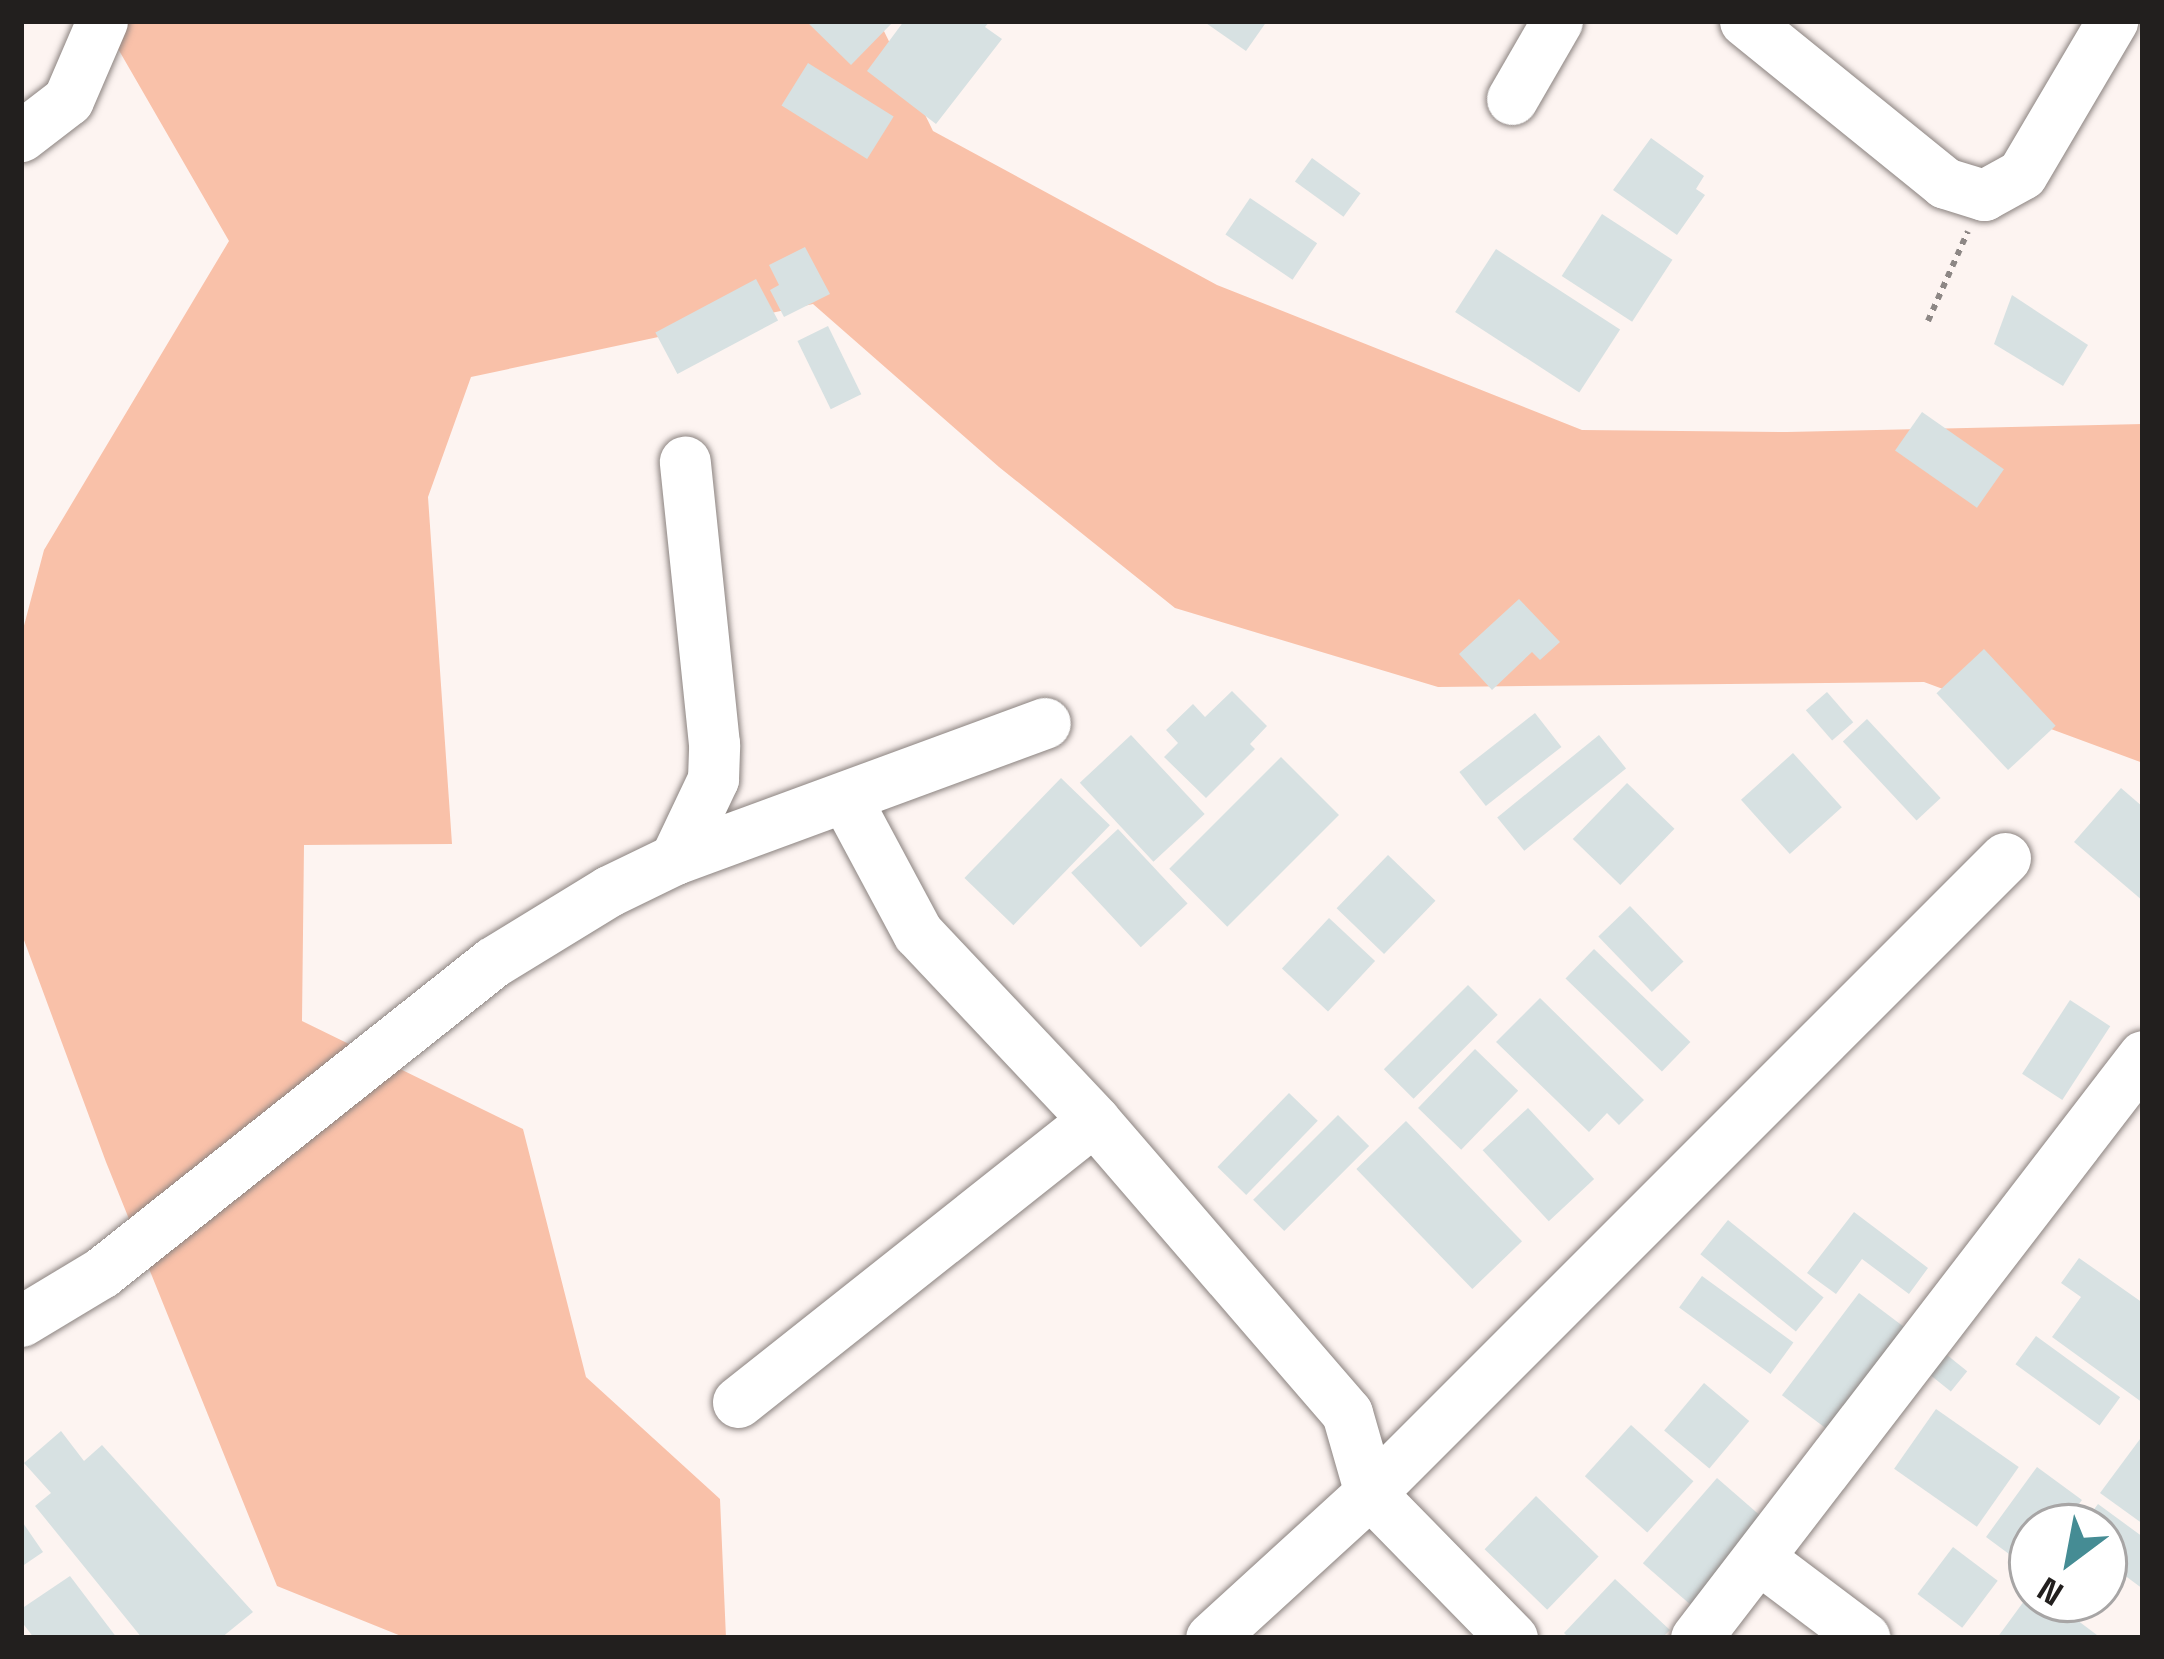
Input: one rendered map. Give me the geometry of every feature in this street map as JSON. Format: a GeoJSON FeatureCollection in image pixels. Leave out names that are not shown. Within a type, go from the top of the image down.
{"type":"FeatureCollection","features":[{"type":"Feature","properties":{"kind":"street"},"geometry":{"type":"LineString","coordinates":[[21,136],[68,100],[102,21]]}},
{"type":"Feature","properties":{"kind":"street"},"geometry":{"type":"LineString","coordinates":[[1513,99],[1557,21]]}},
{"type":"Feature","properties":{"kind":"street"},"geometry":{"type":"LineString","coordinates":[[1745,21],[1945,183],[1984,195],[2022,174],[2112,21]]}},
{"type":"Feature","properties":{"kind":"street"},"geometry":{"type":"LineString","coordinates":[[675,859],[713,778],[707,641],[685,461]]}},
{"type":"Feature","properties":{"kind":"street"},"geometry":{"type":"LineString","coordinates":[[21,1321],[101,1273],[493,962],[609,891],[675,859],[1045,723]]}},
{"type":"Feature","properties":{"kind":"street"},"geometry":{"type":"LineString","coordinates":[[846,799],[918,933],[1094,1120],[1347,1413],[1370,1493],[1512,1638]]}},
{"type":"Feature","properties":{"kind":"street"},"geometry":{"type":"LineString","coordinates":[[1211,1638],[1370,1493],[2005,858]]}},
{"type":"Feature","properties":{"kind":"street"},"geometry":{"type":"LineString","coordinates":[[1696,1638],[2143,1057]]}},
{"type":"Feature","properties":{"kind":"street"},"geometry":{"type":"LineString","coordinates":[[738,1402],[1094,1120]]}},
{"type":"Feature","properties":{"kind":"street"},"geometry":{"type":"LineString","coordinates":[[1760,1559],[1865,1638]]}},
{"type":"Feature","properties":{"kind":"path"},"geometry":{"type":"LineString","coordinates":[[1928,321],[1984,195]]}},
{"type":"Feature","properties":{"kind":"shaded area"},"geometry":{"type":"Polygon","coordinates":[[[102,21],[879,21],[933,131],[1217,285],[1582,430],[1787,432],[2143,424],[2143,763],[1924,682],[1438,687],[1175,608],[999,467],[813,304],[471,377],[428,497],[452,844],[304,845],[302,1021],[523,1129],[586,1377],[720,1499],[726,1638],[406,1638],[277,1586],[106,1162],[21,932],[21,637],[44,550],[229,241],[102,21]]]}},
{"type":"Feature","properties":{"kind":"building"},"geometry":{"type":"Polygon","coordinates":[[[806,21],[894,21],[851,65],[806,21]]]}},
{"type":"Feature","properties":{"kind":"building"},"geometry":{"type":"Polygon","coordinates":[[[904,21],[990,21],[985,27],[1002,39],[936,124],[867,71],[904,21]]]}},
{"type":"Feature","properties":{"kind":"building"},"geometry":{"type":"Polygon","coordinates":[[[1203,21],[1267,21],[1246,51],[1203,21]]]}},
{"type":"Feature","properties":{"kind":"building"},"geometry":{"type":"Polygon","coordinates":[[[808,63],[894,117],[867,159],[782,105],[808,63]]]}},
{"type":"Feature","properties":{"kind":"building"},"geometry":{"type":"Polygon","coordinates":[[[1651,138],[1704,176],[1696,189],[1705,195],[1677,235],[1613,190],[1651,138]]]}},
{"type":"Feature","properties":{"kind":"building"},"geometry":{"type":"Polygon","coordinates":[[[1312,158],[1361,193],[1343,217],[1295,181],[1312,158]]]}},
{"type":"Feature","properties":{"kind":"building"},"geometry":{"type":"Polygon","coordinates":[[[1250,198],[1317,243],[1293,280],[1225,234],[1250,198]]]}},
{"type":"Feature","properties":{"kind":"building"},"geometry":{"type":"Polygon","coordinates":[[[1602,214],[1672,260],[1632,322],[1562,276],[1602,214]]]}},
{"type":"Feature","properties":{"kind":"building"},"geometry":{"type":"Polygon","coordinates":[[[805,247],[830,294],[784,317],[770,290],[779,285],[769,265],[805,247]]]}},
{"type":"Feature","properties":{"kind":"building"},"geometry":{"type":"Polygon","coordinates":[[[1496,249],[1620,330],[1579,393],[1455,312],[1496,249]]]}},
{"type":"Feature","properties":{"kind":"building"},"geometry":{"type":"Polygon","coordinates":[[[756,279],[778,320],[677,374],[655,333],[756,279]]]}},
{"type":"Feature","properties":{"kind":"building"},"geometry":{"type":"Polygon","coordinates":[[[2012,295],[2088,345],[2063,386],[1994,344],[2012,295]]]}},
{"type":"Feature","properties":{"kind":"building"},"geometry":{"type":"Polygon","coordinates":[[[828,326],[861,394],[831,409],[797,341],[828,326]]]}},
{"type":"Feature","properties":{"kind":"building"},"geometry":{"type":"Polygon","coordinates":[[[1922,412],[2004,469],[1977,508],[1895,451],[1922,412]]]}},
{"type":"Feature","properties":{"kind":"building"},"geometry":{"type":"Polygon","coordinates":[[[1519,599],[1560,642],[1540,660],[1532,652],[1492,690],[1459,654],[1519,599]]]}},
{"type":"Feature","properties":{"kind":"building"},"geometry":{"type":"Polygon","coordinates":[[[1984,649],[2056,726],[2008,770],[1936,693],[1984,649]]]}},
{"type":"Feature","properties":{"kind":"building"},"geometry":{"type":"Polygon","coordinates":[[[1232,691],[1267,726],[1250,744],[1255,749],[1206,798],[1164,757],[1178,743],[1166,730],[1193,704],[1205,717],[1232,691]]]}},
{"type":"Feature","properties":{"kind":"building"},"geometry":{"type":"Polygon","coordinates":[[[1827,692],[1853,722],[1832,741],[1806,710],[1827,692]]]}},
{"type":"Feature","properties":{"kind":"building"},"geometry":{"type":"Polygon","coordinates":[[[1535,713],[1561,747],[1486,806],[1459,772],[1535,713]]]}},
{"type":"Feature","properties":{"kind":"building"},"geometry":{"type":"Polygon","coordinates":[[[1867,719],[1941,798],[1917,820],[1843,742],[1867,719]]]}},
{"type":"Feature","properties":{"kind":"building"},"geometry":{"type":"Polygon","coordinates":[[[1131,735],[1205,814],[1153,862],[1080,783],[1131,735]]]}},
{"type":"Feature","properties":{"kind":"building"},"geometry":{"type":"Polygon","coordinates":[[[1599,735],[1626,768],[1524,851],[1497,817],[1599,735]]]}},
{"type":"Feature","properties":{"kind":"building"},"geometry":{"type":"Polygon","coordinates":[[[1793,753],[1842,807],[1790,854],[1741,800],[1793,753]]]}},
{"type":"Feature","properties":{"kind":"building"},"geometry":{"type":"Polygon","coordinates":[[[1281,757],[1339,815],[1227,927],[1169,869],[1281,757]]]}},
{"type":"Feature","properties":{"kind":"building"},"geometry":{"type":"Polygon","coordinates":[[[1061,778],[1110,825],[1013,925],[964,878],[1061,778]]]}},
{"type":"Feature","properties":{"kind":"building"},"geometry":{"type":"Polygon","coordinates":[[[1627,783],[1674,829],[1620,885],[1573,839],[1627,783]]]}},
{"type":"Feature","properties":{"kind":"building"},"geometry":{"type":"Polygon","coordinates":[[[2121,788],[2143,807],[2143,901],[2074,842],[2121,788]]]}},
{"type":"Feature","properties":{"kind":"building"},"geometry":{"type":"Polygon","coordinates":[[[1118,829],[1188,904],[1141,947],[1071,873],[1118,829]]]}},
{"type":"Feature","properties":{"kind":"building"},"geometry":{"type":"Polygon","coordinates":[[[1388,855],[1435,901],[1384,954],[1337,908],[1388,855]]]}},
{"type":"Feature","properties":{"kind":"building"},"geometry":{"type":"Polygon","coordinates":[[[1630,906],[1683,961],[1652,992],[1598,937],[1630,906]]]}},
{"type":"Feature","properties":{"kind":"building"},"geometry":{"type":"Polygon","coordinates":[[[1329,918],[1375,961],[1328,1011],[1282,968],[1329,918]]]}},
{"type":"Feature","properties":{"kind":"building"},"geometry":{"type":"Polygon","coordinates":[[[1594,949],[1690,1042],[1662,1072],[1566,978],[1594,949]]]}},
{"type":"Feature","properties":{"kind":"building"},"geometry":{"type":"Polygon","coordinates":[[[1468,985],[1498,1015],[1414,1099],[1384,1069],[1468,985]]]}},
{"type":"Feature","properties":{"kind":"building"},"geometry":{"type":"Polygon","coordinates":[[[1540,998],[1644,1100],[1619,1125],[1607,1113],[1589,1132],[1496,1042],[1540,998]]]}},
{"type":"Feature","properties":{"kind":"building"},"geometry":{"type":"Polygon","coordinates":[[[2070,1000],[2110,1026],[2062,1100],[2022,1074],[2070,1000]]]}},
{"type":"Feature","properties":{"kind":"building"},"geometry":{"type":"Polygon","coordinates":[[[1475,1049],[1518,1091],[1461,1150],[1418,1108],[1475,1049]]]}},
{"type":"Feature","properties":{"kind":"building"},"geometry":{"type":"Polygon","coordinates":[[[1289,1093],[1318,1121],[1246,1195],[1217,1167],[1289,1093]]]}},
{"type":"Feature","properties":{"kind":"building"},"geometry":{"type":"Polygon","coordinates":[[[1528,1108],[1594,1179],[1549,1221],[1483,1150],[1528,1108]]]}},
{"type":"Feature","properties":{"kind":"building"},"geometry":{"type":"Polygon","coordinates":[[[1338,1115],[1369,1146],[1284,1231],[1253,1200],[1338,1115]]]}},
{"type":"Feature","properties":{"kind":"building"},"geometry":{"type":"Polygon","coordinates":[[[1406,1121],[1522,1241],[1472,1289],[1356,1169],[1406,1121]]]}},
{"type":"Feature","properties":{"kind":"building"},"geometry":{"type":"Polygon","coordinates":[[[1854,1212],[1928,1268],[1909,1294],[1862,1259],[1836,1294],[1807,1273],[1854,1212]]]}},
{"type":"Feature","properties":{"kind":"building"},"geometry":{"type":"Polygon","coordinates":[[[1728,1220],[1824,1297],[1796,1332],[1700,1254],[1728,1220]]]}},
{"type":"Feature","properties":{"kind":"building"},"geometry":{"type":"Polygon","coordinates":[[[2079,1258],[2143,1303],[2143,1403],[2052,1337],[2081,1297],[2061,1283],[2079,1258]]]}},
{"type":"Feature","properties":{"kind":"building"},"geometry":{"type":"Polygon","coordinates":[[[1702,1276],[1793,1342],[1770,1374],[1679,1308],[1702,1276]]]}},
{"type":"Feature","properties":{"kind":"building"},"geometry":{"type":"Polygon","coordinates":[[[1859,1293],[1906,1329],[1829,1431],[1782,1395],[1859,1293]]]}},
{"type":"Feature","properties":{"kind":"building"},"geometry":{"type":"Polygon","coordinates":[[[2036,1336],[2120,1397],[2100,1425],[2015,1364],[2036,1336]]]}},
{"type":"Feature","properties":{"kind":"building"},"geometry":{"type":"Polygon","coordinates":[[[1947,1355],[1967,1371],[1951,1392],[1931,1375],[1947,1355]]]}},
{"type":"Feature","properties":{"kind":"building"},"geometry":{"type":"Polygon","coordinates":[[[1704,1383],[1749,1421],[1709,1468],[1664,1430],[1704,1383]]]}},
{"type":"Feature","properties":{"kind":"building"},"geometry":{"type":"Polygon","coordinates":[[[1936,1409],[2019,1467],[1977,1527],[1894,1469],[1936,1409]]]}},
{"type":"Feature","properties":{"kind":"building"},"geometry":{"type":"Polygon","coordinates":[[[1631,1425],[1693,1481],[1647,1532],[1585,1476],[1631,1425]]]}},
{"type":"Feature","properties":{"kind":"building"},"geometry":{"type":"Polygon","coordinates":[[[61,1431],[84,1461],[102,1445],[253,1612],[221,1638],[142,1638],[35,1506],[51,1493],[24,1463],[61,1431]]]}},
{"type":"Feature","properties":{"kind":"building"},"geometry":{"type":"Polygon","coordinates":[[[2143,1435],[2143,1524],[2128,1513],[2128,1503],[2114,1503],[2100,1493],[2143,1435]]]}},
{"type":"Feature","properties":{"kind":"building"},"geometry":{"type":"Polygon","coordinates":[[[2037,1467],[2082,1500],[2080,1503],[2011,1503],[2037,1467]]]}},
{"type":"Feature","properties":{"kind":"building"},"geometry":{"type":"Polygon","coordinates":[[[1717,1478],[1765,1520],[1691,1605],[1643,1563],[1717,1478]]]}},
{"type":"Feature","properties":{"kind":"building"},"geometry":{"type":"Polygon","coordinates":[[[1536,1496],[1599,1556],[1547,1610],[1485,1549],[1536,1496]]]}},
{"type":"Feature","properties":{"kind":"building"},"geometry":{"type":"Polygon","coordinates":[[[2008,1507],[2008,1553],[1986,1537],[2008,1507]]]}},
{"type":"Feature","properties":{"kind":"building"},"geometry":{"type":"Polygon","coordinates":[[[21,1520],[43,1552],[21,1567],[21,1520]]]}},
{"type":"Feature","properties":{"kind":"building"},"geometry":{"type":"Polygon","coordinates":[[[2128,1526],[2143,1537],[2143,1589],[2128,1578],[2128,1526]]]}},
{"type":"Feature","properties":{"kind":"building"},"geometry":{"type":"Polygon","coordinates":[[[1953,1547],[1998,1581],[1962,1628],[1917,1594],[1953,1547]]]}},
{"type":"Feature","properties":{"kind":"building"},"geometry":{"type":"Polygon","coordinates":[[[70,1576],[117,1638],[34,1638],[21,1621],[21,1609],[70,1576]]]}},
{"type":"Feature","properties":{"kind":"building"},"geometry":{"type":"Polygon","coordinates":[[[1615,1579],[1670,1630],[1662,1638],[1569,1638],[1564,1633],[1615,1579]]]}},
{"type":"Feature","properties":{"kind":"building"},"geometry":{"type":"Polygon","coordinates":[[[2008,1623],[2081,1623],[2101,1638],[1997,1638],[2008,1623]]]}}]}
